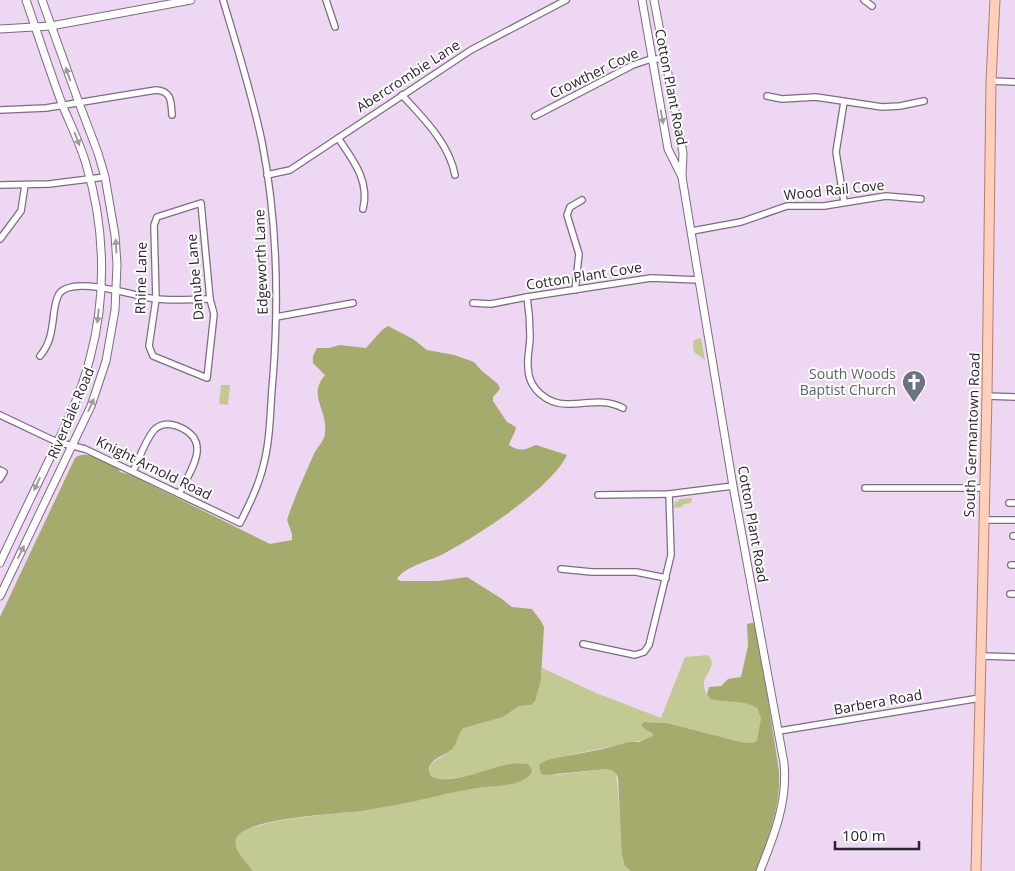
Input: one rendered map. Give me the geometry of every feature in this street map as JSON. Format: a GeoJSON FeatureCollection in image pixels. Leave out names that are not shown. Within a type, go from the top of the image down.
{"type":"FeatureCollection","features":[{"type":"Feature","properties":{"kind":"main road","name":"South Germantown Road"},"geometry":{"type":"LineString","coordinates":[[976,871],[995,0]]}},
{"type":"Feature","properties":{"kind":"street","name":"Riverdale Road"},"geometry":{"type":"LineString","coordinates":[[0,563],[74,405],[90,358],[98,321],[102,269],[100,232],[90,179],[26,0]]}},
{"type":"Feature","properties":{"kind":"street","name":"Riverdale Road"},"geometry":{"type":"LineString","coordinates":[[0,596],[91,406],[102,377],[112,332],[116,290],[115,235],[105,177],[42,0]]}},
{"type":"Feature","properties":{"kind":"street"},"geometry":{"type":"LineString","coordinates":[[0,29],[51,26],[175,1],[191,0]]}},
{"type":"Feature","properties":{"kind":"street","name":"Edgeworth Lane"},"geometry":{"type":"LineString","coordinates":[[223,0],[247,79],[262,141],[268,174],[275,256],[276,317],[274,363],[266,456],[256,488],[240,523]]}},
{"type":"Feature","properties":{"kind":"street"},"geometry":{"type":"LineString","coordinates":[[326,0],[335,27]]}},
{"type":"Feature","properties":{"kind":"street","name":"Abercrombie Lane"},"geometry":{"type":"LineString","coordinates":[[268,174],[290,170],[471,50],[566,0]]}},
{"type":"Feature","properties":{"kind":"street","name":"Cotton Plant Road"},"geometry":{"type":"LineString","coordinates":[[642,0],[668,149],[682,177]]}},
{"type":"Feature","properties":{"kind":"street","name":"Cotton Plant Road"},"geometry":{"type":"LineString","coordinates":[[654,0],[683,153],[682,177],[733,486],[784,763],[786,788],[777,824],[760,871]]}},
{"type":"Feature","properties":{"kind":"street"},"geometry":{"type":"LineString","coordinates":[[864,0],[872,6]]}},
{"type":"Feature","properties":{"kind":"street","name":"Crowther Cove"},"geometry":{"type":"LineString","coordinates":[[535,116],[633,65],[652,59],[665,58]]}},
{"type":"Feature","properties":{"kind":"street"},"geometry":{"type":"LineString","coordinates":[[992,81],[1015,82]]}},
{"type":"Feature","properties":{"kind":"street"},"geometry":{"type":"LineString","coordinates":[[0,110],[63,105],[161,90],[165,91],[170,97],[172,115]]}},
{"type":"Feature","properties":{"kind":"street"},"geometry":{"type":"LineString","coordinates":[[402,95],[435,134],[452,161],[455,175]]}},
{"type":"Feature","properties":{"kind":"street"},"geometry":{"type":"LineString","coordinates":[[767,96],[782,99],[816,97],[882,107],[900,106],[924,101]]}},
{"type":"Feature","properties":{"kind":"street"},"geometry":{"type":"LineString","coordinates":[[844,102],[836,152],[844,202]]}},
{"type":"Feature","properties":{"kind":"street"},"geometry":{"type":"LineString","coordinates":[[338,138],[360,170],[365,192],[363,209]]}},
{"type":"Feature","properties":{"kind":"street"},"geometry":{"type":"LineString","coordinates":[[0,186],[105,177]]}},
{"type":"Feature","properties":{"kind":"street"},"geometry":{"type":"LineString","coordinates":[[0,239],[21,211],[25,185]]}},
{"type":"Feature","properties":{"kind":"street","name":"Wood Rail Cove"},"geometry":{"type":"LineString","coordinates":[[692,231],[740,222],[779,208],[824,206],[886,196],[921,199]]}},
{"type":"Feature","properties":{"kind":"street"},"geometry":{"type":"LineString","coordinates":[[574,290],[579,254],[567,215],[570,207],[582,200]]}},
{"type":"Feature","properties":{"kind":"street","name":"Rhine Lane"},"geometry":{"type":"LineString","coordinates":[[201,204],[157,217],[154,225],[156,299],[149,346],[152,356],[206,378]]}},
{"type":"Feature","properties":{"kind":"street","name":"Danube Lane"},"geometry":{"type":"LineString","coordinates":[[201,204],[210,299],[214,314],[206,378]]}},
{"type":"Feature","properties":{"kind":"street","name":"Cotton Plant Cove"},"geometry":{"type":"LineString","coordinates":[[473,303],[491,304],[651,278],[699,280]]}},
{"type":"Feature","properties":{"kind":"street"},"geometry":{"type":"LineString","coordinates":[[40,356],[49,343],[57,299],[63,290],[75,286],[116,290],[156,299],[210,299]]}},
{"type":"Feature","properties":{"kind":"street"},"geometry":{"type":"LineString","coordinates":[[527,297],[530,339],[528,367],[529,375],[536,389],[550,401],[558,404],[607,402],[623,408]]}},
{"type":"Feature","properties":{"kind":"street"},"geometry":{"type":"LineString","coordinates":[[276,317],[353,303]]}},
{"type":"Feature","properties":{"kind":"street"},"geometry":{"type":"LineString","coordinates":[[987,396],[1015,397]]}},
{"type":"Feature","properties":{"kind":"street","name":"Knight Arnold Road"},"geometry":{"type":"LineString","coordinates":[[0,415],[57,442],[85,449],[240,523]]}},
{"type":"Feature","properties":{"kind":"street"},"geometry":{"type":"LineString","coordinates":[[133,471],[155,429],[164,424],[169,424],[186,430],[194,437],[198,449],[195,460],[179,494]]}},
{"type":"Feature","properties":{"kind":"street"},"geometry":{"type":"LineString","coordinates":[[0,479],[2,471]]}},
{"type":"Feature","properties":{"kind":"street"},"geometry":{"type":"LineString","coordinates":[[598,495],[669,494],[733,486]]}},
{"type":"Feature","properties":{"kind":"street"},"geometry":{"type":"LineString","coordinates":[[865,488],[984,488]]}},
{"type":"Feature","properties":{"kind":"street"},"geometry":{"type":"LineString","coordinates":[[582,644],[631,655],[639,655],[644,652],[651,640],[672,544],[669,494]]}},
{"type":"Feature","properties":{"kind":"street"},"geometry":{"type":"LineString","coordinates":[[983,520],[1015,520]]}},
{"type":"Feature","properties":{"kind":"street"},"geometry":{"type":"LineString","coordinates":[[561,569],[597,572],[636,572],[666,578]]}},
{"type":"Feature","properties":{"kind":"street"},"geometry":{"type":"LineString","coordinates":[[981,656],[1015,657]]}},
{"type":"Feature","properties":{"kind":"street","name":"Barbera Road"},"geometry":{"type":"LineString","coordinates":[[779,731],[980,698]]}},
{"type":"Feature","properties":{"kind":"green space"},"geometry":{"type":"Polygon","coordinates":[[[388,326],[413,339],[427,350],[454,355],[474,362],[498,384],[500,389],[493,397],[493,401],[507,422],[516,427],[509,445],[522,450],[536,445],[567,455],[545,483],[491,525],[441,555],[405,571],[397,579],[401,581],[438,581],[467,577],[512,607],[532,609],[541,621],[544,627],[541,680],[535,701],[531,705],[519,706],[503,717],[464,728],[452,749],[435,760],[429,768],[431,776],[439,779],[459,778],[516,764],[528,764],[532,770],[531,774],[520,782],[513,784],[468,790],[362,811],[315,815],[274,821],[256,826],[243,832],[236,839],[235,843],[238,852],[253,871],[0,871],[0,617],[75,458],[80,455],[97,457],[119,469],[120,472],[131,475],[270,544],[292,540],[287,520],[313,456],[324,439],[325,433],[324,417],[319,403],[318,390],[325,375],[313,363],[313,356],[317,348],[329,348],[340,345],[366,348],[388,326]]]}},
{"type":"Feature","properties":{"kind":"green space"},"geometry":{"type":"Polygon","coordinates":[[[701,338],[705,360],[694,352],[694,340],[701,338]]]}},
{"type":"Feature","properties":{"kind":"green space"},"geometry":{"type":"Polygon","coordinates":[[[221,385],[230,385],[228,405],[219,404],[221,385]]]}},
{"type":"Feature","properties":{"kind":"green space"},"geometry":{"type":"Polygon","coordinates":[[[692,498],[691,503],[674,508],[675,501],[692,498]]]}},
{"type":"Feature","properties":{"kind":"green space"},"geometry":{"type":"Polygon","coordinates":[[[756,622],[779,771],[779,784],[773,822],[756,871],[631,871],[625,866],[622,855],[618,778],[615,773],[607,769],[545,775],[541,774],[539,765],[551,759],[629,742],[639,742],[653,736],[652,733],[641,725],[644,722],[667,723],[741,742],[752,743],[757,741],[761,718],[757,708],[746,703],[710,699],[707,694],[709,687],[721,686],[728,679],[741,677],[748,646],[747,624],[756,622]]]}},
{"type":"Feature","properties":{"kind":"green space"},"geometry":{"type":"Polygon","coordinates":[[[708,655],[712,662],[704,687],[710,699],[745,702],[757,708],[761,718],[758,741],[752,743],[741,742],[667,723],[644,722],[646,730],[652,733],[653,736],[649,739],[569,755],[555,775],[607,769],[616,773],[625,865],[631,871],[253,871],[239,854],[235,843],[236,839],[249,828],[298,818],[377,809],[463,790],[520,782],[531,774],[528,764],[513,764],[448,779],[431,776],[430,767],[434,761],[450,750],[460,731],[464,728],[503,717],[519,706],[531,705],[541,680],[542,668],[596,693],[661,718],[685,657],[708,655]]]}},
{"type":"Feature","properties":{"kind":"place","name":"South Woods Baptist Church"},"geometry":{"type":"Point","coordinates":[914,403]}}]}
